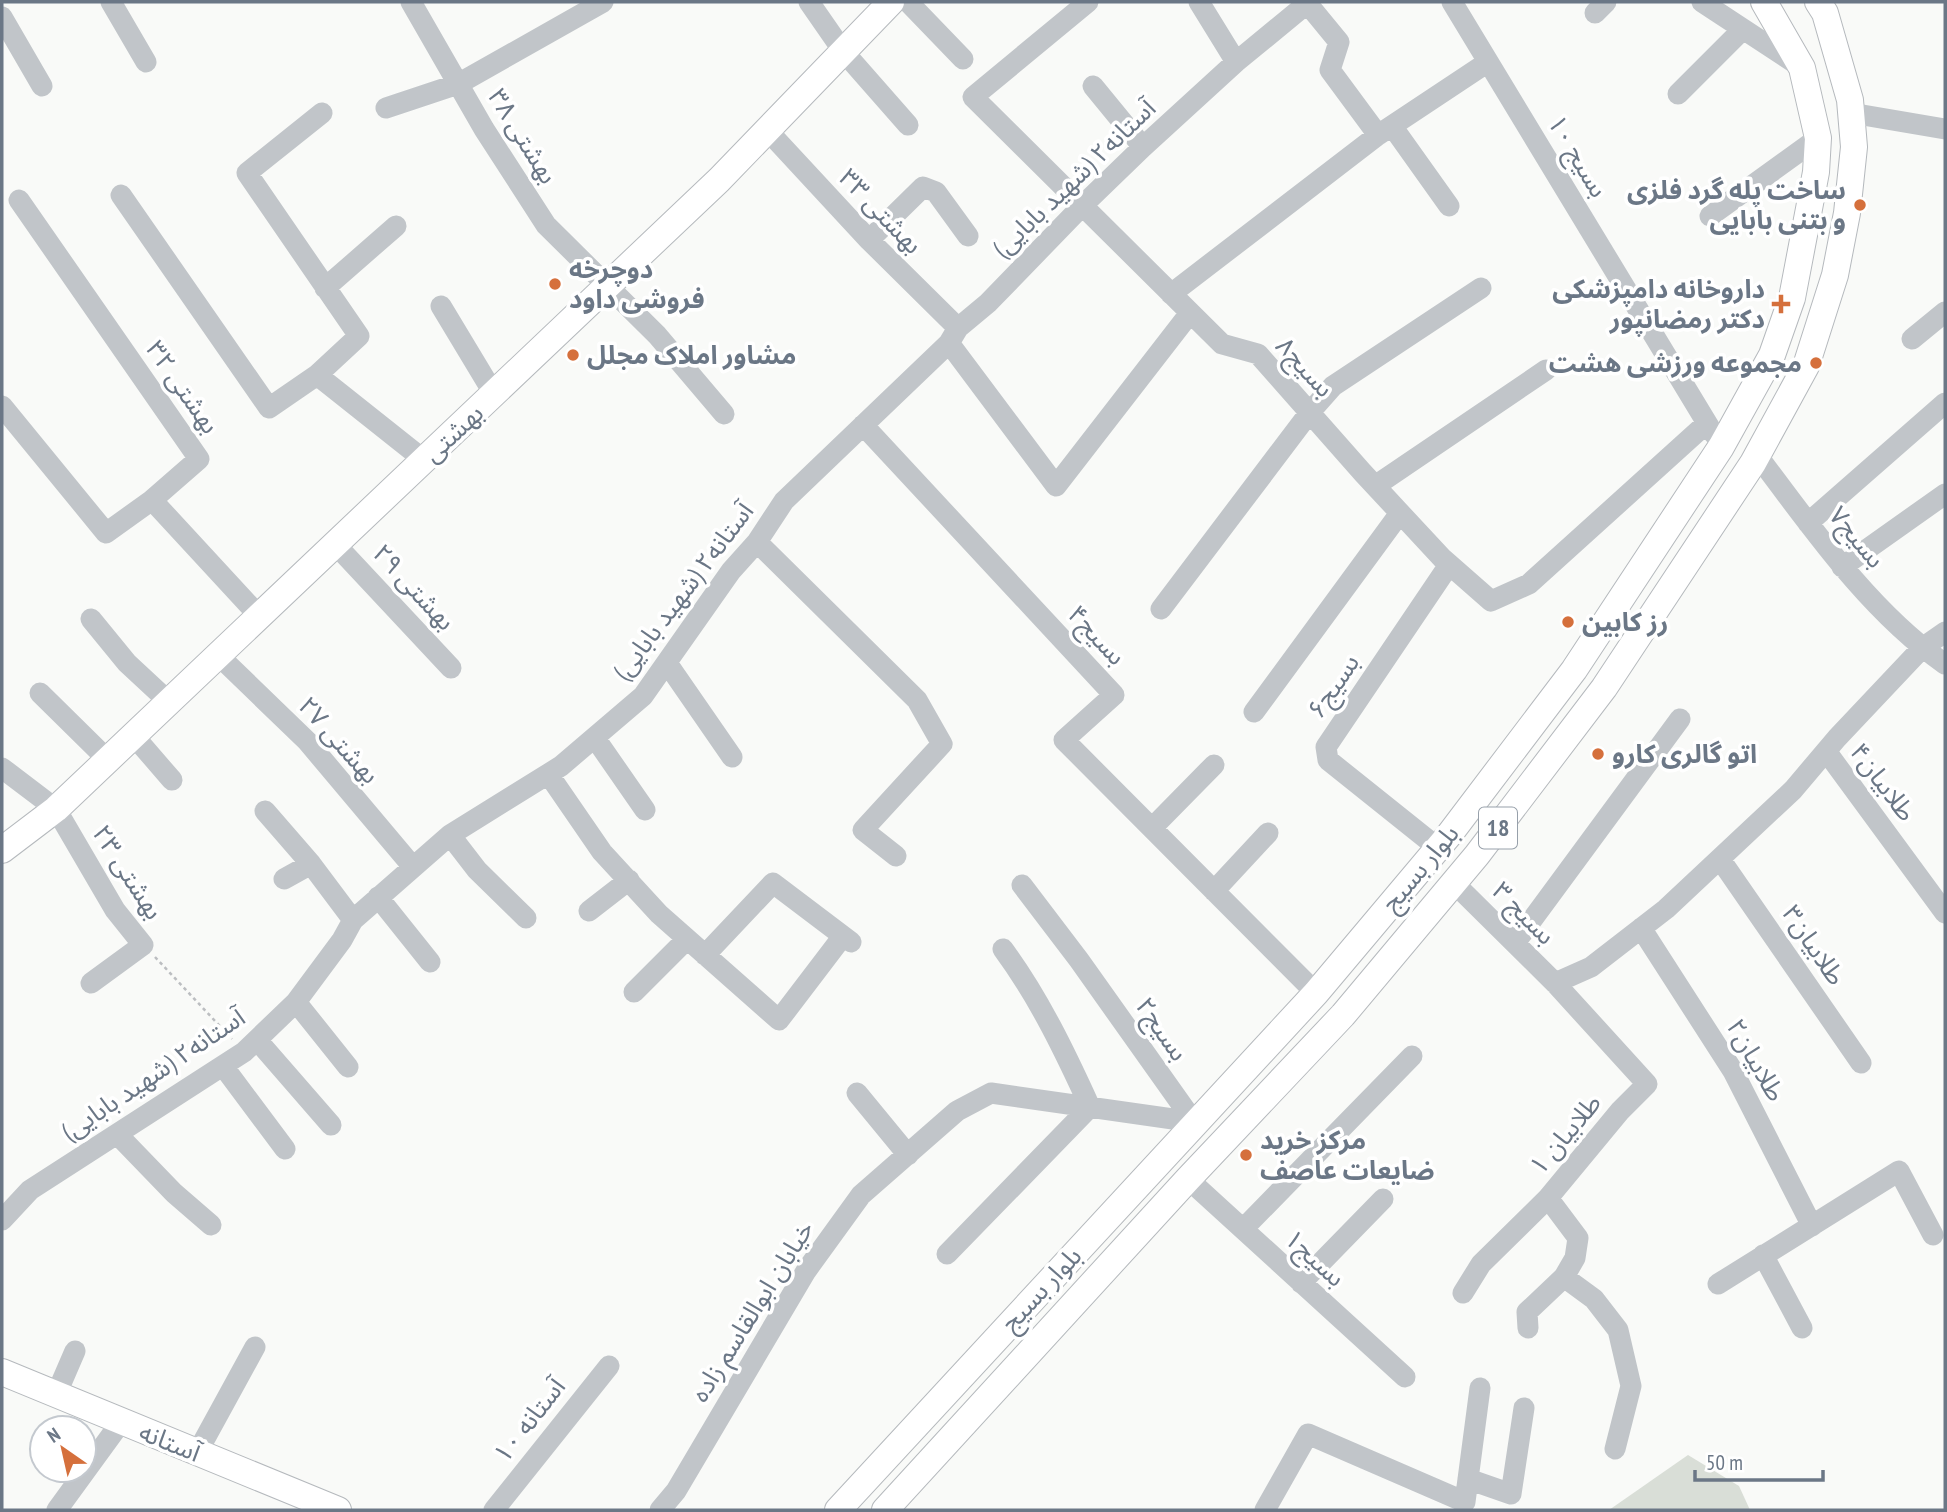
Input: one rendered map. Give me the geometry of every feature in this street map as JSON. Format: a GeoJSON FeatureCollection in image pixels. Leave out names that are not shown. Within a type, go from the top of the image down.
{"type":"FeatureCollection","features":[{"type":"Feature","properties":{"kind":"main road","name":"بهشتی"},"geometry":{"type":"LineString","coordinates":[[2,850],[56,809],[719,180],[891,2]]}},
{"type":"Feature","properties":{"kind":"main road","name":"بلوار بسیج"},"geometry":{"type":"LineString","coordinates":[[838,1510],[1315,993],[1438,848],[1574,670],[1721,447],[1772,355],[1792,298],[1816,172],[1818,138],[1802,68],[1764,2]]}},
{"type":"Feature","properties":{"kind":"main road","name":"بلوار بسیج"},"geometry":{"type":"LineString","coordinates":[[885,1510],[1188,1179],[1343,1015],[1454,883],[1604,688],[1757,455],[1806,366],[1835,275],[1846,213],[1854,148],[1852,113],[1821,8]]}},
{"type":"Feature","properties":{"kind":"main road","name":"آستانه"},"geometry":{"type":"LineString","coordinates":[[2,1372],[319,1507]]}},
{"type":"Feature","properties":{"kind":"street"},"geometry":{"type":"LineString","coordinates":[[111,2],[146,62]]}},
{"type":"Feature","properties":{"kind":"street","name":"بهشتی ۳۸"},"geometry":{"type":"LineString","coordinates":[[411,2],[458,84],[546,225],[657,335],[724,414]]}},
{"type":"Feature","properties":{"kind":"street"},"geometry":{"type":"LineString","coordinates":[[386,108],[458,84],[603,2]]}},
{"type":"Feature","properties":{"kind":"street"},"geometry":{"type":"LineString","coordinates":[[809,2],[843,51],[908,125]]}},
{"type":"Feature","properties":{"kind":"street"},"geometry":{"type":"LineString","coordinates":[[908,2],[963,59]]}},
{"type":"Feature","properties":{"kind":"street","name":"بسیج۸"},"geometry":{"type":"LineString","coordinates":[[1088,2],[973,97],[1222,344],[1258,354],[1374,486],[1449,565],[1491,601],[1530,584],[1707,424]]}},
{"type":"Feature","properties":{"kind":"street"},"geometry":{"type":"LineString","coordinates":[[1199,2],[1236,62]]}},
{"type":"Feature","properties":{"kind":"street"},"geometry":{"type":"LineString","coordinates":[[1308,2],[1339,42],[1330,70],[1385,130],[1448,206]]}},
{"type":"Feature","properties":{"kind":"street","name":"آستانه۲ (شهید بابایی)"},"geometry":{"type":"LineString","coordinates":[[2,1220],[30,1190],[251,1046],[296,1002],[342,940],[353,920],[378,897],[450,835],[549,775],[643,696],[731,571],[757,542],[784,501],[842,449],[1083,205],[1236,62],[1308,2]]}},
{"type":"Feature","properties":{"kind":"street","name":"بسیج ۱۰"},"geometry":{"type":"LineString","coordinates":[[1452,2],[1721,447]]}},
{"type":"Feature","properties":{"kind":"street"},"geometry":{"type":"LineString","coordinates":[[1702,2],[1802,68]]}},
{"type":"Feature","properties":{"kind":"street"},"geometry":{"type":"LineString","coordinates":[[2,17],[42,86]]}},
{"type":"Feature","properties":{"kind":"street"},"geometry":{"type":"LineString","coordinates":[[1678,94],[1742,30]]}},
{"type":"Feature","properties":{"kind":"street"},"geometry":{"type":"LineString","coordinates":[[1171,294],[1385,130],[1488,62]]}},
{"type":"Feature","properties":{"kind":"street"},"geometry":{"type":"LineString","coordinates":[[1093,86],[1143,148]]}},
{"type":"Feature","properties":{"kind":"street"},"geometry":{"type":"LineString","coordinates":[[121,195],[268,408],[317,375],[359,337],[247,173],[322,113]]}},
{"type":"Feature","properties":{"kind":"street"},"geometry":{"type":"LineString","coordinates":[[1852,113],[1945,129]]}},
{"type":"Feature","properties":{"kind":"street","name":"بهشتی ۳۳"},"geometry":{"type":"LineString","coordinates":[[766,130],[954,336],[1056,486],[1190,313]]}},
{"type":"Feature","properties":{"kind":"street"},"geometry":{"type":"LineString","coordinates":[[1710,216],[1818,138]]}},
{"type":"Feature","properties":{"kind":"street"},"geometry":{"type":"LineString","coordinates":[[869,240],[923,187],[936,192],[968,236]]}},
{"type":"Feature","properties":{"kind":"street","name":"بهشتی ۳۲"},"geometry":{"type":"LineString","coordinates":[[19,200],[199,458],[152,500]]}},
{"type":"Feature","properties":{"kind":"street"},"geometry":{"type":"LineString","coordinates":[[325,288],[397,226]]}},
{"type":"Feature","properties":{"kind":"street"},"geometry":{"type":"LineString","coordinates":[[1161,609],[1310,412],[1333,386],[1481,288]]}},
{"type":"Feature","properties":{"kind":"street"},"geometry":{"type":"LineString","coordinates":[[441,306],[494,394]]}},
{"type":"Feature","properties":{"kind":"street"},"geometry":{"type":"LineString","coordinates":[[1912,339],[1945,312]]}},
{"type":"Feature","properties":{"kind":"street"},"geometry":{"type":"LineString","coordinates":[[1374,486],[1546,370]]}},
{"type":"Feature","properties":{"kind":"street"},"geometry":{"type":"LineString","coordinates":[[317,375],[424,460]]}},
{"type":"Feature","properties":{"kind":"street"},"geometry":{"type":"LineString","coordinates":[[1808,523],[1945,403]]}},
{"type":"Feature","properties":{"kind":"street"},"geometry":{"type":"LineString","coordinates":[[2,406],[106,533],[152,500],[259,616]]}},
{"type":"Feature","properties":{"kind":"street","name":"بسیج۴"},"geometry":{"type":"LineString","coordinates":[[863,425],[1114,695],[1063,740],[1315,993]]}},
{"type":"Feature","properties":{"kind":"street","name":"بسیج۷"},"geometry":{"type":"LineString","coordinates":[[1757,455],[1842,567],[1922,648],[1945,664]]}},
{"type":"Feature","properties":{"kind":"street"},"geometry":{"type":"LineString","coordinates":[[1842,567],[1945,494]]}},
{"type":"Feature","properties":{"kind":"street"},"geometry":{"type":"LineString","coordinates":[[1254,712],[1400,513]]}},
{"type":"Feature","properties":{"kind":"street"},"geometry":{"type":"LineString","coordinates":[[757,542],[917,700],[942,744],[863,830],[896,856]]}},
{"type":"Feature","properties":{"kind":"street","name":"بهشتی ۲۹"},"geometry":{"type":"LineString","coordinates":[[335,544],[451,668]]}},
{"type":"Feature","properties":{"kind":"street","name":"بسیج۶"},"geometry":{"type":"LineString","coordinates":[[1438,848],[1328,760],[1325,747],[1449,565]]}},
{"type":"Feature","properties":{"kind":"street"},"geometry":{"type":"LineString","coordinates":[[91,619],[127,663],[169,702]]}},
{"type":"Feature","properties":{"kind":"street"},"geometry":{"type":"LineString","coordinates":[[1555,983],[1591,967],[1666,909],[1793,790],[1922,648],[1945,632]]}},
{"type":"Feature","properties":{"kind":"street","name":"بهشتی ۲۷"},"geometry":{"type":"LineString","coordinates":[[218,655],[307,741],[413,867]]}},
{"type":"Feature","properties":{"kind":"street"},"geometry":{"type":"LineString","coordinates":[[667,663],[732,757]]}},
{"type":"Feature","properties":{"kind":"street"},"geometry":{"type":"LineString","coordinates":[[40,693],[108,760]]}},
{"type":"Feature","properties":{"kind":"street"},"geometry":{"type":"LineString","coordinates":[[1515,943],[1681,719]]}},
{"type":"Feature","properties":{"kind":"street"},"geometry":{"type":"LineString","coordinates":[[133,736],[172,780]]}},
{"type":"Feature","properties":{"kind":"street"},"geometry":{"type":"LineString","coordinates":[[595,738],[645,810]]}},
{"type":"Feature","properties":{"kind":"street","name":"طلابیان۴"},"geometry":{"type":"LineString","coordinates":[[1826,751],[1945,912]]}},
{"type":"Feature","properties":{"kind":"street"},"geometry":{"type":"LineString","coordinates":[[1152,828],[1214,765]]}},
{"type":"Feature","properties":{"kind":"street"},"geometry":{"type":"LineString","coordinates":[[2,768],[56,809]]}},
{"type":"Feature","properties":{"kind":"street"},"geometry":{"type":"LineString","coordinates":[[549,775],[603,852],[659,914],[705,955],[779,1020],[847,939],[773,883],[705,955]]}},
{"type":"Feature","properties":{"kind":"street","name":"بهشتی ۲۳"},"geometry":{"type":"LineString","coordinates":[[56,809],[115,910],[143,945],[90,983]]}},
{"type":"Feature","properties":{"kind":"street"},"geometry":{"type":"LineString","coordinates":[[265,811],[311,864],[353,920]]}},
{"type":"Feature","properties":{"kind":"street"},"geometry":{"type":"LineString","coordinates":[[1214,891],[1268,833]]}},
{"type":"Feature","properties":{"kind":"street"},"geometry":{"type":"LineString","coordinates":[[450,835],[477,870],[527,918]]}},
{"type":"Feature","properties":{"kind":"street","name":"طلابیان۳"},"geometry":{"type":"LineString","coordinates":[[1720,859],[1861,1063]]}},
{"type":"Feature","properties":{"kind":"street"},"geometry":{"type":"LineString","coordinates":[[284,879],[311,864]]}},
{"type":"Feature","properties":{"kind":"street"},"geometry":{"type":"LineString","coordinates":[[589,911],[629,880]]}},
{"type":"Feature","properties":{"kind":"street","name":"بسیج ۳"},"geometry":{"type":"LineString","coordinates":[[1454,883],[1555,983]]}},
{"type":"Feature","properties":{"kind":"street","name":"بسیج۲"},"geometry":{"type":"LineString","coordinates":[[1022,884],[1194,1122]]}},
{"type":"Feature","properties":{"kind":"street"},"geometry":{"type":"LineString","coordinates":[[378,897],[430,962]]}},
{"type":"Feature","properties":{"kind":"street","name":"طلابیان۲"},"geometry":{"type":"LineString","coordinates":[[1641,928],[1733,1070],[1812,1226]]}},
{"type":"Feature","properties":{"kind":"street"},"geometry":{"type":"LineString","coordinates":[[634,992],[687,939]]}},
{"type":"Feature","properties":{"kind":"street"},"geometry":{"type":"LineString","coordinates":[[1003,949],[1027,981],[1062,1045],[1090,1107]]}},
{"type":"Feature","properties":{"kind":"street","name":"طلابیان ۱"},"geometry":{"type":"LineString","coordinates":[[1555,983],[1647,1084],[1620,1111],[1548,1198],[1578,1238],[1575,1258],[1563,1277]]}},
{"type":"Feature","properties":{"kind":"street"},"geometry":{"type":"LineString","coordinates":[[296,1002],[348,1067]]}},
{"type":"Feature","properties":{"kind":"street"},"geometry":{"type":"LineString","coordinates":[[251,1046],[331,1125]]}},
{"type":"Feature","properties":{"kind":"street"},"geometry":{"type":"LineString","coordinates":[[1243,1229],[1412,1056]]}},
{"type":"Feature","properties":{"kind":"street"},"geometry":{"type":"LineString","coordinates":[[223,1066],[285,1149]]}},
{"type":"Feature","properties":{"kind":"street"},"geometry":{"type":"LineString","coordinates":[[857,1093],[908,1155]]}},
{"type":"Feature","properties":{"kind":"street","name":"خیابان ابوالقاسم زاده"},"geometry":{"type":"LineString","coordinates":[[660,1510],[676,1491],[806,1271],[861,1195],[957,1111],[991,1093],[1090,1107]]}},
{"type":"Feature","properties":{"kind":"street"},"geometry":{"type":"LineString","coordinates":[[1090,1107],[1194,1122]]}},
{"type":"Feature","properties":{"kind":"street"},"geometry":{"type":"LineString","coordinates":[[947,1254],[1090,1107]]}},
{"type":"Feature","properties":{"kind":"street"},"geometry":{"type":"LineString","coordinates":[[117,1134],[174,1193],[211,1225]]}},
{"type":"Feature","properties":{"kind":"street"},"geometry":{"type":"LineString","coordinates":[[1718,1284],[1899,1171],[1933,1235]]}},
{"type":"Feature","properties":{"kind":"street","name":"بسیج۱"},"geometry":{"type":"LineString","coordinates":[[1188,1179],[1405,1377]]}},
{"type":"Feature","properties":{"kind":"street"},"geometry":{"type":"LineString","coordinates":[[1463,1293],[1481,1264],[1548,1198]]}},
{"type":"Feature","properties":{"kind":"street"},"geometry":{"type":"LineString","coordinates":[[1301,1283],[1383,1199]]}},
{"type":"Feature","properties":{"kind":"street"},"geometry":{"type":"LineString","coordinates":[[1763,1255],[1802,1328]]}},
{"type":"Feature","properties":{"kind":"street"},"geometry":{"type":"LineString","coordinates":[[1528,1328],[1528,1312],[1563,1277],[1594,1299],[1618,1330],[1630,1386],[1615,1449]]}},
{"type":"Feature","properties":{"kind":"street"},"geometry":{"type":"LineString","coordinates":[[197,1453],[255,1347]]}},
{"type":"Feature","properties":{"kind":"street"},"geometry":{"type":"LineString","coordinates":[[56,1395],[75,1351]]}},
{"type":"Feature","properties":{"kind":"street","name":"آستانه ۱۰"},"geometry":{"type":"LineString","coordinates":[[494,1510],[608,1366]]}},
{"type":"Feature","properties":{"kind":"street"},"geometry":{"type":"LineString","coordinates":[[1265,1510],[1308,1434],[1465,1502],[1480,1388]]}},
{"type":"Feature","properties":{"kind":"street"},"geometry":{"type":"LineString","coordinates":[[1468,1479],[1511,1494],[1524,1408]]}},
{"type":"Feature","properties":{"kind":"street"},"geometry":{"type":"LineString","coordinates":[[57,1510],[121,1422]]}},
{"type":"Feature","properties":{"kind":"path"},"geometry":{"type":"LineString","coordinates":[[143,945],[251,1046]]}},
{"type":"Feature","properties":{"kind":"shaded area"},"geometry":{"type":"Polygon","coordinates":[[[1688,1455],[1739,1486],[1750,1510],[1609,1510],[1688,1455]]]}},
{"type":"Feature","properties":{"kind":"place","name":"ساخت پله گرد فلزی و بتنی بابایی"},"geometry":{"type":"Point","coordinates":[1860,205]}},
{"type":"Feature","properties":{"kind":"place","name":"دوچرخه فروشی داود"},"geometry":{"type":"Point","coordinates":[555,284]}},
{"type":"Feature","properties":{"kind":"place","name":"داروخانه دامپزشکی دکتر رمضانپور"},"geometry":{"type":"Point","coordinates":[1781,304]}},
{"type":"Feature","properties":{"kind":"place","name":"مشاور املاک مجلل"},"geometry":{"type":"Point","coordinates":[573,355]}},
{"type":"Feature","properties":{"kind":"place","name":"مجموعه ورزشی هشت"},"geometry":{"type":"Point","coordinates":[1816,363]}},
{"type":"Feature","properties":{"kind":"place","name":"رز کابین"},"geometry":{"type":"Point","coordinates":[1568,622]}},
{"type":"Feature","properties":{"kind":"place","name":"اتو گالری کارو"},"geometry":{"type":"Point","coordinates":[1598,754]}},
{"type":"Feature","properties":{"kind":"place","name":"مرکز خرید ضایعات عاصف"},"geometry":{"type":"Point","coordinates":[1246,1155]}}]}
